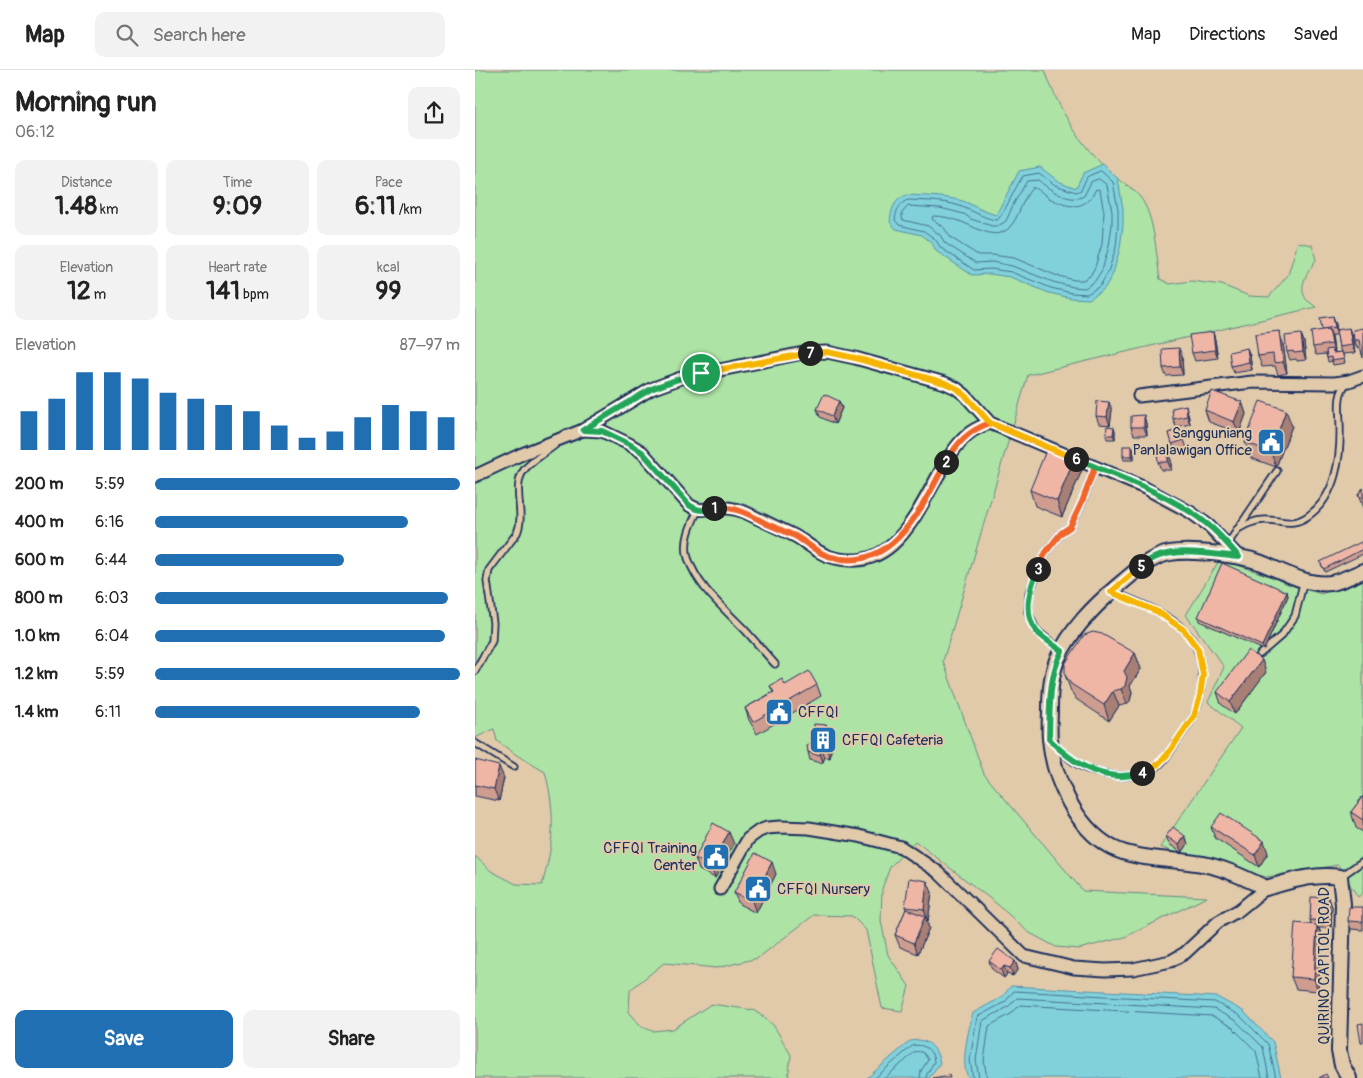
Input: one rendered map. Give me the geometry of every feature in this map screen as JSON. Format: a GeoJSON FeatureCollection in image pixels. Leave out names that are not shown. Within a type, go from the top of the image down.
{"type":"FeatureCollection","features":[{"type":"Feature","properties":{"kind":"street"},"geometry":{"type":"LineString","coordinates":[[475,476],[583,430],[651,389],[681,378],[803,353],[827,352],[945,383],[956,388],[965,395],[990,423],[1145,488],[1191,512],[1208,524],[1239,557]]}},
{"type":"Feature","properties":{"kind":"street"},"geometry":{"type":"LineString","coordinates":[[1139,396],[1252,382],[1335,383],[1363,376]]}},
{"type":"Feature","properties":{"kind":"street"},"geometry":{"type":"LineString","coordinates":[[583,430],[602,431],[642,452],[689,505],[698,510],[731,508],[749,514],[826,555],[853,559],[866,558],[881,552],[894,542],[915,518],[952,451],[968,433],[990,423]]}},
{"type":"Feature","properties":{"kind":"street"},"geometry":{"type":"LineString","coordinates":[[720,890],[748,839],[759,831],[780,827],[809,828],[859,836],[901,847],[939,872],[1024,956],[1074,968],[1105,970],[1133,969],[1171,961],[1185,953],[1218,922],[1239,910],[1266,888],[1220,867],[1195,862],[1162,860],[1111,847],[1092,832],[1072,808],[1063,791],[1049,739],[1050,692],[1057,660],[1069,638],[1092,609],[1147,561],[1169,553],[1191,552],[1239,557],[1304,580],[1331,583],[1363,571]]}},
{"type":"Feature","properties":{"kind":"street","name":"QUIRINO CAPITOL ROAD"},"geometry":{"type":"LineString","coordinates":[[1266,888],[1302,878],[1340,877],[1343,912],[1339,1051],[1341,1066],[1349,1078]]}},
{"type":"Feature","properties":{"kind":"lane"},"geometry":{"type":"LineString","coordinates":[[1236,530],[1247,524],[1263,520],[1297,523],[1319,508],[1332,483],[1339,454],[1341,392],[1349,381]]}},
{"type":"Feature","properties":{"kind":"lane"},"geometry":{"type":"LineString","coordinates":[[475,671],[492,641],[493,623],[487,581],[489,570],[517,533],[520,525],[518,487],[520,476],[525,468],[566,436]]}},
{"type":"Feature","properties":{"kind":"lane"},"geometry":{"type":"LineString","coordinates":[[1062,651],[1036,630],[1029,612],[1029,593],[1046,552],[1061,533],[1070,527],[1095,467]]}},
{"type":"Feature","properties":{"kind":"lane"},"geometry":{"type":"LineString","coordinates":[[1227,545],[1277,471]]}},
{"type":"Feature","properties":{"kind":"lane"},"geometry":{"type":"LineString","coordinates":[[698,510],[689,528],[687,544],[688,557],[699,580],[723,609],[775,664]]}},
{"type":"Feature","properties":{"kind":"lane"},"geometry":{"type":"LineString","coordinates":[[1260,654],[1282,635],[1295,616],[1304,580]]}},
{"type":"Feature","properties":{"kind":"lane"},"geometry":{"type":"LineString","coordinates":[[1049,739],[1064,754],[1079,765],[1096,772],[1132,776],[1153,769],[1167,755],[1194,716],[1200,696],[1203,675],[1198,649],[1184,630],[1158,612],[1111,592]]}},
{"type":"Feature","properties":{"kind":"lane"},"geometry":{"type":"LineString","coordinates":[[475,743],[514,767]]}},
{"type":"Feature","properties":{"kind":"lane"},"geometry":{"type":"LineString","coordinates":[[1340,877],[1363,861]]}},
{"type":"Feature","properties":{"kind":"green space"},"geometry":{"type":"Polygon","coordinates":[[[475,70],[1045,70],[1063,112],[1089,151],[1111,173],[1137,194],[1145,205],[1152,225],[1160,279],[1170,284],[1191,281],[1222,285],[1249,296],[1269,297],[1288,275],[1298,242],[1312,245],[1316,260],[1305,278],[1303,289],[1306,299],[1316,307],[1028,375],[943,661],[984,774],[1083,891],[1207,897],[1125,937],[1079,949],[1056,947],[1028,932],[997,904],[915,841],[890,867],[882,889],[881,921],[888,955],[909,986],[902,1011],[882,1008],[866,930],[852,916],[814,915],[758,958],[717,968],[664,963],[630,990],[629,1012],[642,1027],[653,1031],[673,1029],[711,1004],[753,1010],[774,1026],[791,1055],[788,1078],[475,1078],[475,856],[491,871],[516,884],[542,885],[551,842],[552,815],[549,787],[545,772],[497,741],[494,729],[475,738],[475,70]]]}},
{"type":"Feature","properties":{"kind":"green space"},"geometry":{"type":"Polygon","coordinates":[[[1220,559],[1321,594],[1363,579],[1363,893],[1358,897],[1338,865],[1266,877],[1160,847],[1241,728],[1208,702],[1224,667],[1186,615],[1220,559]]]}},
{"type":"Feature","properties":{"kind":"water"},"geometry":{"type":"Polygon","coordinates":[[[1103,164],[1118,179],[1123,209],[1123,225],[1120,248],[1113,274],[1104,289],[1089,299],[1071,298],[1049,293],[1010,277],[990,274],[972,275],[936,251],[932,243],[922,235],[896,229],[890,222],[891,213],[896,202],[907,195],[956,199],[996,215],[1019,171],[1040,167],[1058,181],[1076,188],[1083,173],[1103,164]]]}},
{"type":"Feature","properties":{"kind":"water"},"geometry":{"type":"Polygon","coordinates":[[[1011,986],[1217,997],[1243,1011],[1273,1042],[1281,1078],[969,1078],[966,1072],[965,1056],[967,1037],[973,1013],[1002,997],[1011,986]]]}},
{"type":"Feature","properties":{"kind":"water"},"geometry":{"type":"Polygon","coordinates":[[[919,1040],[933,1047],[940,1063],[929,1078],[867,1078],[910,1041],[919,1040]]]}},
{"type":"Feature","properties":{"kind":"building"},"geometry":{"type":"Polygon","coordinates":[[[1333,316],[1335,327],[1322,329],[1320,318],[1333,316]]]}},
{"type":"Feature","properties":{"kind":"building"},"geometry":{"type":"Polygon","coordinates":[[[1349,328],[1352,345],[1339,347],[1336,330],[1349,328]]]}},
{"type":"Feature","properties":{"kind":"building"},"geometry":{"type":"Polygon","coordinates":[[[1363,328],[1362,355],[1359,340],[1354,340],[1353,330],[1363,328]]]}},
{"type":"Feature","properties":{"kind":"building"},"geometry":{"type":"Polygon","coordinates":[[[1329,329],[1332,344],[1313,347],[1311,332],[1329,329]]]}},
{"type":"Feature","properties":{"kind":"building"},"geometry":{"type":"Polygon","coordinates":[[[1279,331],[1283,362],[1274,363],[1273,354],[1258,356],[1255,334],[1279,331]]]}},
{"type":"Feature","properties":{"kind":"building"},"geometry":{"type":"Polygon","coordinates":[[[1213,332],[1215,350],[1192,353],[1189,335],[1213,332]]]}},
{"type":"Feature","properties":{"kind":"building"},"geometry":{"type":"Polygon","coordinates":[[[1301,334],[1303,352],[1287,352],[1285,336],[1301,334]]]}},
{"type":"Feature","properties":{"kind":"building"},"geometry":{"type":"Polygon","coordinates":[[[1179,348],[1180,367],[1163,368],[1162,349],[1179,348]]]}},
{"type":"Feature","properties":{"kind":"building"},"geometry":{"type":"Polygon","coordinates":[[[1247,348],[1249,362],[1231,366],[1229,352],[1247,348]]]}},
{"type":"Feature","properties":{"kind":"building"},"geometry":{"type":"Polygon","coordinates":[[[1332,349],[1333,353],[1342,352],[1344,359],[1332,361],[1331,357],[1327,358],[1326,350],[1332,349]]]}},
{"type":"Feature","properties":{"kind":"building"},"geometry":{"type":"Polygon","coordinates":[[[1212,391],[1242,402],[1234,422],[1205,410],[1212,391]]]}},
{"type":"Feature","properties":{"kind":"building"},"geometry":{"type":"Polygon","coordinates":[[[824,394],[839,401],[832,416],[817,409],[824,394]]]}},
{"type":"Feature","properties":{"kind":"building"},"geometry":{"type":"Polygon","coordinates":[[[1097,401],[1109,402],[1107,417],[1096,416],[1097,401]]]}},
{"type":"Feature","properties":{"kind":"building"},"geometry":{"type":"Polygon","coordinates":[[[1260,401],[1286,410],[1271,452],[1245,442],[1260,401]]]}},
{"type":"Feature","properties":{"kind":"building"},"geometry":{"type":"Polygon","coordinates":[[[1186,405],[1187,416],[1173,419],[1172,408],[1186,405]]]}},
{"type":"Feature","properties":{"kind":"building"},"geometry":{"type":"Polygon","coordinates":[[[1144,415],[1144,427],[1131,427],[1131,416],[1144,415]]]}},
{"type":"Feature","properties":{"kind":"building"},"geometry":{"type":"Polygon","coordinates":[[[1107,426],[1114,427],[1113,435],[1106,435],[1107,426]]]}},
{"type":"Feature","properties":{"kind":"building"},"geometry":{"type":"Polygon","coordinates":[[[1180,429],[1184,440],[1172,444],[1169,433],[1180,429]]]}},
{"type":"Feature","properties":{"kind":"building"},"geometry":{"type":"Polygon","coordinates":[[[1049,443],[1076,455],[1057,501],[1030,490],[1049,443]]]}},
{"type":"Feature","properties":{"kind":"building"},"geometry":{"type":"Polygon","coordinates":[[[1123,446],[1132,446],[1132,456],[1123,456],[1123,446]]]}},
{"type":"Feature","properties":{"kind":"building"},"geometry":{"type":"Polygon","coordinates":[[[1157,452],[1168,452],[1168,462],[1158,462],[1157,452]]]}},
{"type":"Feature","properties":{"kind":"building"},"geometry":{"type":"Polygon","coordinates":[[[1363,488],[1363,498],[1358,495],[1363,488]]]}},
{"type":"Feature","properties":{"kind":"building"},"geometry":{"type":"Polygon","coordinates":[[[1361,542],[1363,549],[1324,569],[1320,562],[1361,542]]]}},
{"type":"Feature","properties":{"kind":"building"},"geometry":{"type":"Polygon","coordinates":[[[1222,563],[1287,592],[1262,646],[1198,617],[1222,563]]]}},
{"type":"Feature","properties":{"kind":"building"},"geometry":{"type":"Polygon","coordinates":[[[1093,632],[1102,634],[1135,653],[1124,671],[1127,677],[1125,686],[1113,691],[1104,705],[1071,684],[1065,675],[1065,664],[1084,635],[1093,632]]]}},
{"type":"Feature","properties":{"kind":"building"},"geometry":{"type":"Polygon","coordinates":[[[1248,650],[1262,660],[1230,702],[1217,692],[1248,650]]]}},
{"type":"Feature","properties":{"kind":"building"},"geometry":{"type":"Polygon","coordinates":[[[809,671],[817,685],[753,722],[745,708],[774,692],[770,686],[782,679],[785,685],[809,671]]]}},
{"type":"Feature","properties":{"kind":"building"},"geometry":{"type":"Polygon","coordinates":[[[814,724],[826,725],[825,740],[828,741],[827,750],[822,749],[820,754],[817,755],[808,752],[807,746],[814,741],[814,724]]]}},
{"type":"Feature","properties":{"kind":"building"},"geometry":{"type":"Polygon","coordinates":[[[475,760],[499,766],[494,789],[475,785],[475,760]]]}},
{"type":"Feature","properties":{"kind":"building"},"geometry":{"type":"Polygon","coordinates":[[[1363,796],[1363,820],[1351,812],[1363,796]]]}},
{"type":"Feature","properties":{"kind":"building"},"geometry":{"type":"Polygon","coordinates":[[[1221,813],[1264,841],[1255,855],[1211,827],[1221,813]]]}},
{"type":"Feature","properties":{"kind":"building"},"geometry":{"type":"Polygon","coordinates":[[[713,823],[729,832],[711,867],[695,858],[713,823]]]}},
{"type":"Feature","properties":{"kind":"building"},"geometry":{"type":"Polygon","coordinates":[[[1173,827],[1185,836],[1179,845],[1166,836],[1173,827]]]}},
{"type":"Feature","properties":{"kind":"building"},"geometry":{"type":"Polygon","coordinates":[[[755,853],[772,862],[752,901],[734,893],[755,853]]]}},
{"type":"Feature","properties":{"kind":"building"},"geometry":{"type":"Polygon","coordinates":[[[909,878],[927,881],[924,909],[905,907],[909,878]]]}},
{"type":"Feature","properties":{"kind":"building"},"geometry":{"type":"Polygon","coordinates":[[[1311,897],[1329,898],[1328,921],[1310,920],[1311,897]]]}},
{"type":"Feature","properties":{"kind":"building"},"geometry":{"type":"Polygon","coordinates":[[[1349,907],[1363,907],[1363,922],[1348,921],[1349,907]]]}},
{"type":"Feature","properties":{"kind":"building"},"geometry":{"type":"Polygon","coordinates":[[[906,909],[925,916],[914,943],[895,935],[906,909]]]}},
{"type":"Feature","properties":{"kind":"building"},"geometry":{"type":"Polygon","coordinates":[[[1295,923],[1317,925],[1314,979],[1291,977],[1295,923]]]}},
{"type":"Feature","properties":{"kind":"building"},"geometry":{"type":"Polygon","coordinates":[[[998,949],[1015,961],[1010,968],[1004,966],[1001,970],[989,961],[998,949]]]}},
{"type":"Feature","properties":{"kind":"building"},"geometry":{"type":"Polygon","coordinates":[[[1363,1023],[1363,1043],[1361,1043],[1358,1024],[1363,1023]]]}},
{"type":"Feature","properties":{"kind":"building"},"geometry":{"type":"Polygon","coordinates":[[[1326,1074],[1328,1078],[1319,1078],[1326,1074]]]}},
{"type":"Feature","properties":{"kind":"building"},"geometry":{"type":"Polygon","coordinates":[[[949,1075],[950,1078],[933,1078],[949,1075]]]}},
{"type":"Feature","properties":{"kind":"place","name":"Sangguniang Panlalawigan Office"},"geometry":{"type":"Point","coordinates":[1271,442]}},
{"type":"Feature","properties":{"kind":"place","name":"CFFQI"},"geometry":{"type":"Point","coordinates":[779,712]}},
{"type":"Feature","properties":{"kind":"place","name":"CFFQI Cafeteria"},"geometry":{"type":"Point","coordinates":[823,740]}},
{"type":"Feature","properties":{"kind":"place","name":"CFFQI Training Center"},"geometry":{"type":"Point","coordinates":[716,857]}},
{"type":"Feature","properties":{"kind":"place","name":"CFFQI Nursery"},"geometry":{"type":"Point","coordinates":[758,889]}},
{"type":"Feature","properties":{"kind":"route"},"geometry":{"type":"LineString","coordinates":[[701,373],[651,389],[583,430],[602,431],[642,452],[689,505],[698,510],[731,508],[749,514],[826,555],[837,558],[866,558],[881,552],[894,542],[915,518],[952,451],[959,442],[968,433],[990,423],[1068,456],[1095,467],[1070,527],[1061,533],[1046,552],[1036,572],[1029,593],[1029,612],[1036,630],[1062,651],[1057,660],[1050,692],[1049,739],[1064,754],[1079,765],[1109,775],[1132,776],[1153,769],[1167,755],[1194,716],[1200,696],[1203,675],[1198,649],[1184,630],[1158,612],[1111,592],[1147,561],[1169,553],[1191,552],[1239,557],[1208,524],[1191,512],[1145,488],[1029,439],[990,423],[965,395],[945,383],[827,352],[803,353],[701,373]]}}]}
